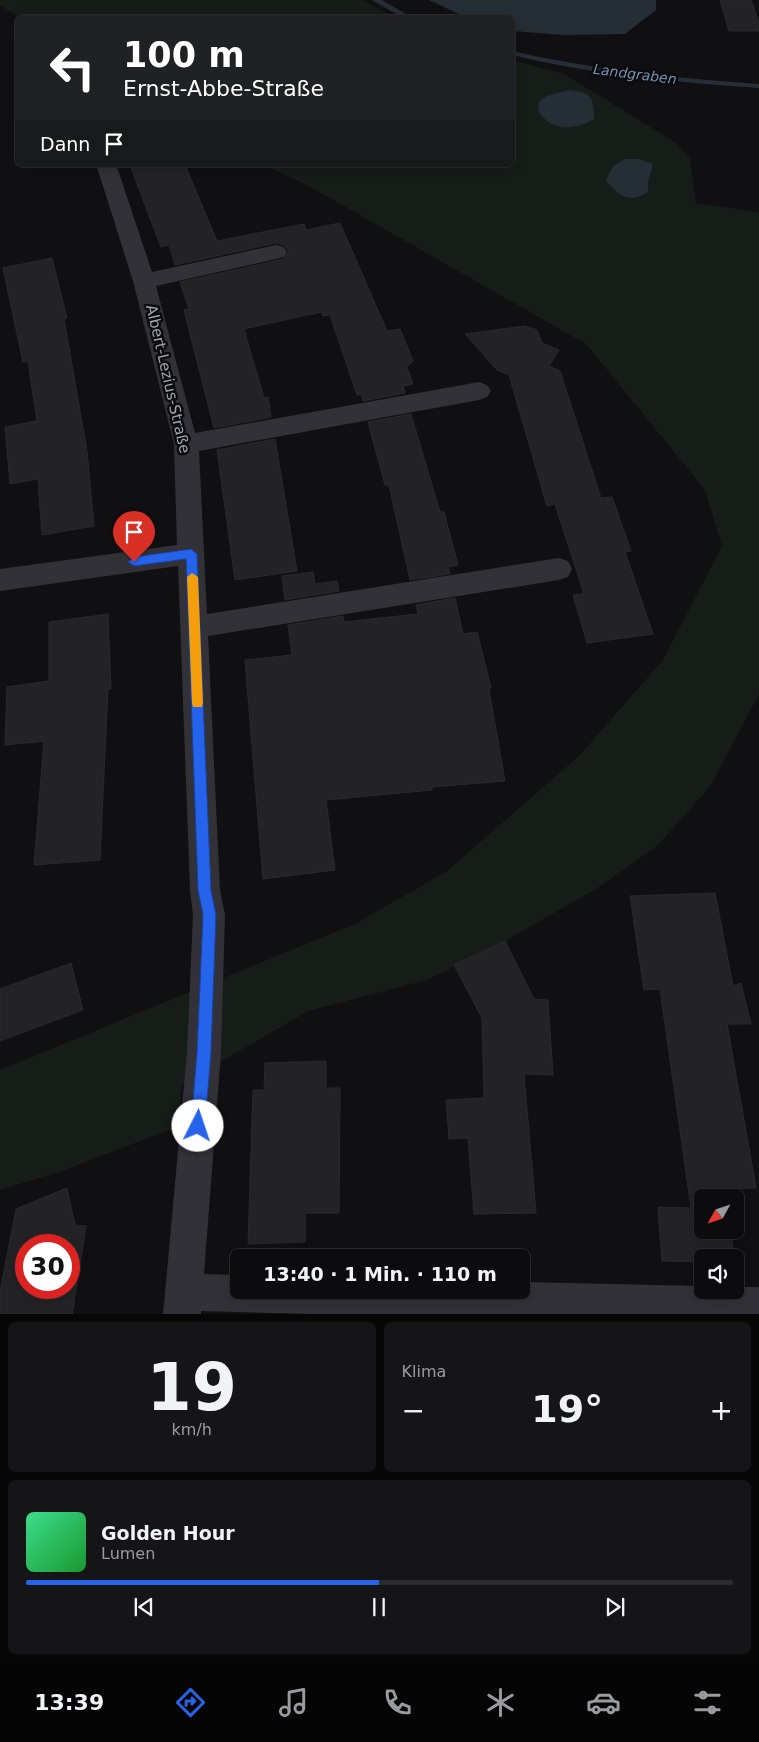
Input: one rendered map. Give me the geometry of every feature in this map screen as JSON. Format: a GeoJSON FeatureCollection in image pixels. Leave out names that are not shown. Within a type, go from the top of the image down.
{"type":"FeatureCollection","features":[{"type":"Feature","properties":{"kind":"street","name":"Albert-Lezius-Straße"},"geometry":{"type":"LineString","coordinates":[[107,167],[144,281],[186,444],[205,890],[210,915],[204,1052],[184,1303]]}},
{"type":"Feature","properties":{"kind":"street"},"geometry":{"type":"LineString","coordinates":[[144,281],[276,252]]}},
{"type":"Feature","properties":{"kind":"street"},"geometry":{"type":"LineString","coordinates":[[186,444],[479,391]]}},
{"type":"Feature","properties":{"kind":"street"},"geometry":{"type":"LineString","coordinates":[[0,580],[191,554]]}},
{"type":"Feature","properties":{"kind":"street"},"geometry":{"type":"LineString","coordinates":[[195,627],[559,569]]}},
{"type":"Feature","properties":{"kind":"street"},"geometry":{"type":"LineString","coordinates":[[184,1303],[759,1306]]}},
{"type":"Feature","properties":{"kind":"shaded area"},"geometry":{"type":"Polygon","coordinates":[[[0,0],[362,0],[390,15],[15,15],[0,6],[0,0]]]}},
{"type":"Feature","properties":{"kind":"shaded area"},"geometry":{"type":"Polygon","coordinates":[[[429,0],[656,0],[656,10],[625,34],[564,35],[515,31],[515,15],[461,15],[429,0]]]}},
{"type":"Feature","properties":{"kind":"shaded area"},"geometry":{"type":"Polygon","coordinates":[[[515,61],[564,74],[675,142],[690,159],[696,203],[759,212],[759,694],[710,787],[657,846],[596,889],[505,941],[427,980],[308,1011],[181,1085],[179,1126],[65,1170],[0,1190],[0,1070],[357,923],[447,871],[579,756],[663,660],[722,546],[705,490],[586,344],[307,185],[267,167],[515,167],[515,61]]]}},
{"type":"Feature","properties":{"kind":"shaded area"},"geometry":{"type":"Polygon","coordinates":[[[569,90],[582,92],[590,97],[593,105],[594,119],[571,127],[557,126],[550,123],[538,111],[539,101],[547,96],[569,90]]]}},
{"type":"Feature","properties":{"kind":"shaded area"},"geometry":{"type":"Polygon","coordinates":[[[625,159],[639,159],[653,164],[648,182],[648,192],[642,196],[630,198],[620,194],[606,180],[613,166],[625,159]]]}},
{"type":"Feature","properties":{"kind":"building"},"geometry":{"type":"Polygon","coordinates":[[[720,0],[751,0],[759,22],[759,31],[729,31],[720,0]]]}},
{"type":"Feature","properties":{"kind":"building"},"geometry":{"type":"Polygon","coordinates":[[[131,167],[186,167],[217,241],[304,224],[306,230],[340,223],[387,331],[400,329],[413,361],[407,367],[413,384],[403,386],[405,393],[363,401],[361,394],[357,395],[330,315],[323,316],[321,312],[244,329],[264,398],[268,397],[271,417],[214,428],[184,310],[189,309],[180,282],[284,259],[289,251],[284,245],[276,243],[175,265],[169,245],[161,247],[131,167]]]}},
{"type":"Feature","properties":{"kind":"building"},"geometry":{"type":"Polygon","coordinates":[[[52,258],[67,318],[64,319],[87,451],[94,526],[42,535],[38,479],[10,484],[5,427],[37,421],[28,361],[23,362],[3,268],[52,258]]]}},
{"type":"Feature","properties":{"kind":"building"},"geometry":{"type":"Polygon","coordinates":[[[524,326],[537,330],[542,343],[559,350],[549,366],[560,371],[601,498],[612,497],[631,551],[625,552],[653,634],[587,643],[573,595],[584,594],[555,504],[547,506],[509,375],[497,370],[465,334],[524,326]]]}},
{"type":"Feature","properties":{"kind":"building"},"geometry":{"type":"Polygon","coordinates":[[[411,414],[440,512],[444,512],[458,565],[448,567],[450,574],[410,580],[389,485],[385,485],[368,422],[411,414]]]}},
{"type":"Feature","properties":{"kind":"building"},"geometry":{"type":"Polygon","coordinates":[[[275,439],[297,571],[235,580],[217,450],[275,439]]]}},
{"type":"Feature","properties":{"kind":"building"},"geometry":{"type":"Polygon","coordinates":[[[313,572],[315,584],[337,581],[339,591],[285,600],[282,576],[313,572]]]}},
{"type":"Feature","properties":{"kind":"building"},"geometry":{"type":"Polygon","coordinates":[[[455,598],[463,634],[477,632],[491,688],[489,689],[505,781],[432,787],[432,790],[326,800],[335,870],[263,879],[245,660],[292,655],[288,625],[343,616],[344,622],[418,614],[416,605],[455,598]]]}},
{"type":"Feature","properties":{"kind":"building"},"geometry":{"type":"Polygon","coordinates":[[[108,614],[111,689],[108,689],[100,860],[34,865],[44,741],[5,745],[7,687],[49,681],[49,622],[108,614]]]}},
{"type":"Feature","properties":{"kind":"building"},"geometry":{"type":"Polygon","coordinates":[[[715,893],[733,986],[741,983],[751,1024],[727,1024],[756,1188],[694,1189],[694,1239],[732,1239],[733,1249],[694,1249],[694,1262],[662,1261],[658,1207],[691,1208],[660,989],[644,990],[630,896],[715,893]]]}},
{"type":"Feature","properties":{"kind":"building"},"geometry":{"type":"Polygon","coordinates":[[[505,941],[534,999],[548,1000],[553,1075],[524,1074],[536,1213],[474,1214],[468,1138],[449,1139],[446,1100],[484,1098],[482,1018],[454,965],[505,941]]]}},
{"type":"Feature","properties":{"kind":"building"},"geometry":{"type":"Polygon","coordinates":[[[71,963],[83,1010],[0,1041],[0,989],[71,963]]]}},
{"type":"Feature","properties":{"kind":"building"},"geometry":{"type":"Polygon","coordinates":[[[326,1061],[326,1088],[340,1088],[339,1213],[305,1213],[305,1242],[248,1244],[253,1090],[264,1090],[265,1063],[326,1061]]]}},
{"type":"Feature","properties":{"kind":"building"},"geometry":{"type":"Polygon","coordinates":[[[67,1188],[75,1225],[86,1226],[80,1264],[80,1234],[15,1234],[15,1299],[75,1299],[72,1314],[0,1314],[0,1292],[16,1209],[67,1188]]]}},
{"type":"Feature","properties":{"kind":"waterway","name":"Landgraben"},"geometry":{"type":"LineString","coordinates":[[376,0],[404,15]]}},
{"type":"Feature","properties":{"kind":"waterway","name":"Landgraben"},"geometry":{"type":"LineString","coordinates":[[515,54],[563,65],[661,79],[759,86]]}},
{"type":"Feature","properties":{"kind":"slow traffic"},"geometry":{"type":"LineString","coordinates":[[192,577],[198,703]]}},
{"type":"Feature","properties":{"kind":"route"},"geometry":{"type":"LineString","coordinates":[[134,562],[191,554],[205,890],[210,915],[204,1052],[198,1126]]}}]}
